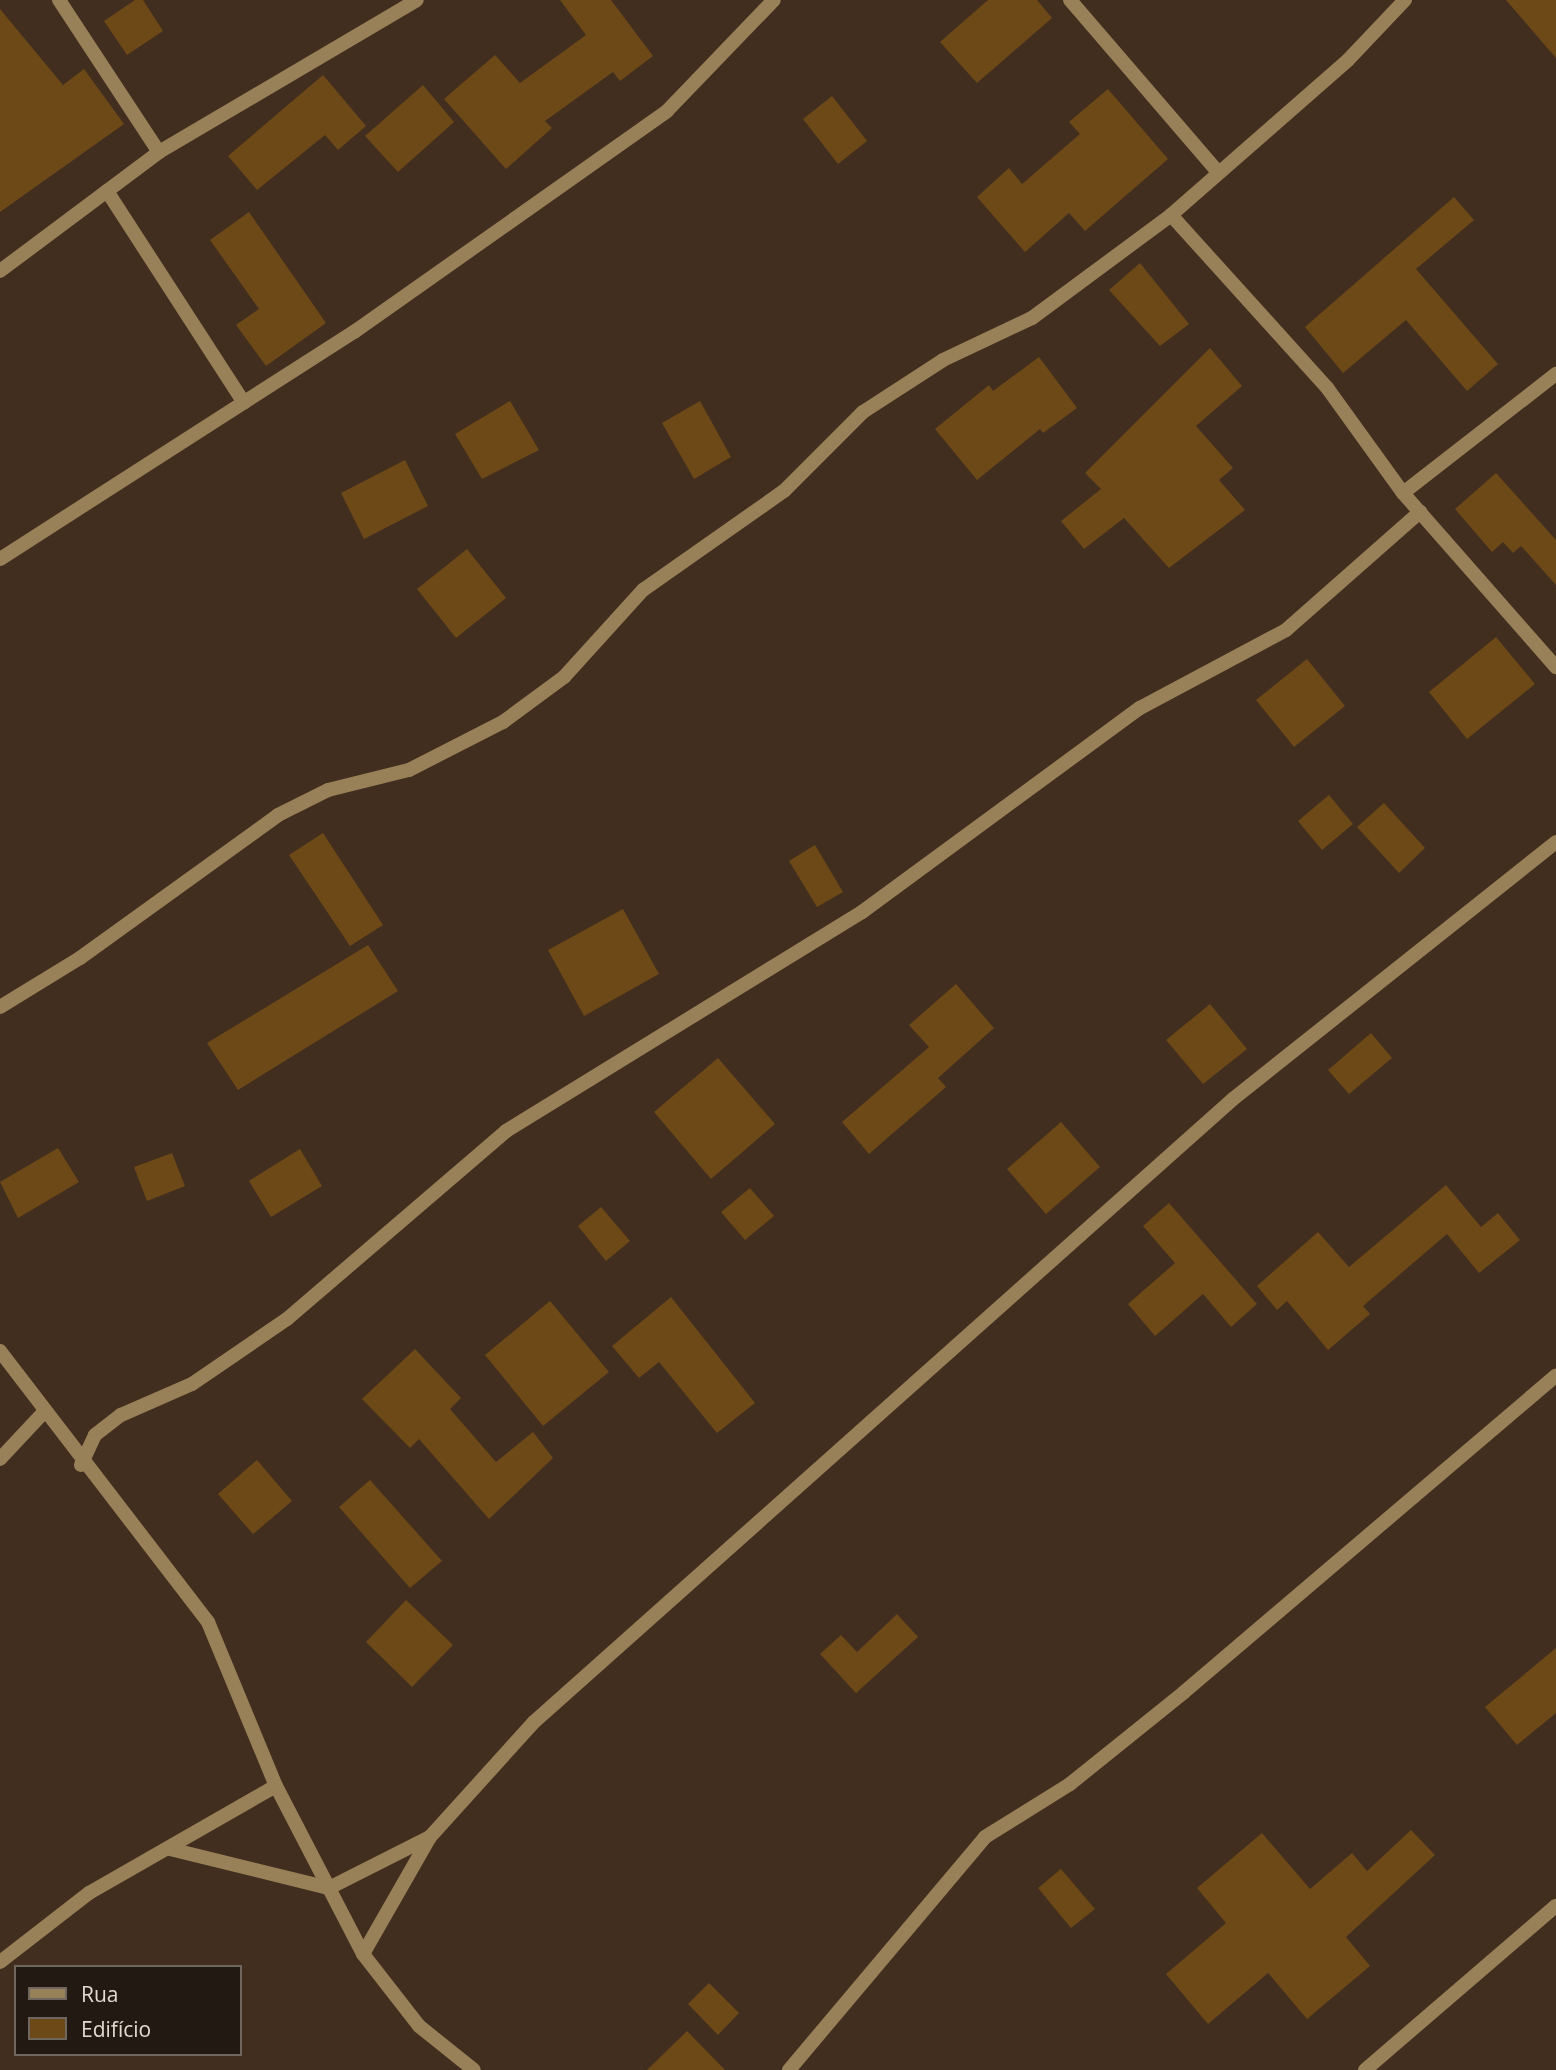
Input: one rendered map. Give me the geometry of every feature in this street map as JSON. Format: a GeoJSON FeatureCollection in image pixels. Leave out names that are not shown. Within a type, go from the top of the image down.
{"type":"FeatureCollection","features":[{"type":"Feature","properties":{"kind":"street"},"geometry":{"type":"LineString","coordinates":[[59,0],[159,152]]}},
{"type":"Feature","properties":{"kind":"street"},"geometry":{"type":"LineString","coordinates":[[0,271],[159,152],[417,0]]}},
{"type":"Feature","properties":{"kind":"street"},"geometry":{"type":"LineString","coordinates":[[0,559],[244,403],[667,111],[775,0]]}},
{"type":"Feature","properties":{"kind":"street"},"geometry":{"type":"LineString","coordinates":[[1070,0],[1217,171]]}},
{"type":"Feature","properties":{"kind":"street"},"geometry":{"type":"LineString","coordinates":[[0,1007],[80,958],[278,815],[328,790],[409,770],[503,722],[564,677],[643,590],[784,492],[863,412],[943,360],[1032,318],[1171,215],[1217,171],[1348,60],[1405,0]]}},
{"type":"Feature","properties":{"kind":"street"},"geometry":{"type":"LineString","coordinates":[[107,191],[244,403]]}},
{"type":"Feature","properties":{"kind":"street"},"geometry":{"type":"LineString","coordinates":[[1171,215],[1328,389],[1403,493],[1556,667]]}},
{"type":"Feature","properties":{"kind":"street"},"geometry":{"type":"LineString","coordinates":[[1403,493],[1556,374]]}},
{"type":"Feature","properties":{"kind":"street"},"geometry":{"type":"LineString","coordinates":[[81,1465],[95,1435],[121,1415],[192,1384],[287,1319],[506,1131],[862,912],[1139,708],[1286,630],[1420,512]]}},
{"type":"Feature","properties":{"kind":"street"},"geometry":{"type":"LineString","coordinates":[[363,1954],[430,1837],[534,1722],[951,1345],[1233,1100],[1556,842]]}},
{"type":"Feature","properties":{"kind":"street"},"geometry":{"type":"LineString","coordinates":[[0,1351],[81,1465],[208,1622],[276,1786],[363,1954],[419,2026],[474,2070]]}},
{"type":"Feature","properties":{"kind":"street"},"geometry":{"type":"LineString","coordinates":[[789,2070],[985,1837],[1070,1784],[1183,1693],[1556,1375]]}},
{"type":"Feature","properties":{"kind":"street"},"geometry":{"type":"LineString","coordinates":[[0,1459],[43,1413]]}},
{"type":"Feature","properties":{"kind":"street"},"geometry":{"type":"LineString","coordinates":[[0,1962],[89,1893],[276,1786]]}},
{"type":"Feature","properties":{"kind":"street"},"geometry":{"type":"LineString","coordinates":[[170,1849],[330,1888],[430,1837]]}},
{"type":"Feature","properties":{"kind":"street"},"geometry":{"type":"LineString","coordinates":[[1365,2070],[1556,1906]]}},
{"type":"Feature","properties":{"kind":"building"},"geometry":{"type":"Polygon","coordinates":[[[135,0],[143,0],[163,31],[127,55],[104,21],[135,0]]]}},
{"type":"Feature","properties":{"kind":"building"},"geometry":{"type":"Polygon","coordinates":[[[560,0],[611,0],[653,56],[620,81],[613,72],[545,121],[552,128],[506,169],[444,99],[495,55],[520,83],[586,35],[560,0]]]}},
{"type":"Feature","properties":{"kind":"building"},"geometry":{"type":"Polygon","coordinates":[[[988,0],[1037,0],[1052,18],[977,83],[940,42],[988,0]]]}},
{"type":"Feature","properties":{"kind":"building"},"geometry":{"type":"Polygon","coordinates":[[[1506,0],[1556,0],[1556,58],[1506,0]]]}},
{"type":"Feature","properties":{"kind":"building"},"geometry":{"type":"Polygon","coordinates":[[[0,9],[63,85],[84,69],[124,124],[0,212],[0,9]]]}},
{"type":"Feature","properties":{"kind":"building"},"geometry":{"type":"Polygon","coordinates":[[[323,75],[366,126],[338,150],[325,135],[257,190],[228,156],[323,75]]]}},
{"type":"Feature","properties":{"kind":"building"},"geometry":{"type":"Polygon","coordinates":[[[423,85],[454,122],[398,172],[365,136],[423,85]]]}},
{"type":"Feature","properties":{"kind":"building"},"geometry":{"type":"Polygon","coordinates":[[[1108,89],[1168,159],[1085,231],[1069,213],[1025,252],[977,197],[1009,168],[1022,184],[1080,134],[1069,122],[1108,89]]]}},
{"type":"Feature","properties":{"kind":"building"},"geometry":{"type":"Polygon","coordinates":[[[832,96],[867,141],[838,164],[803,119],[832,96]]]}},
{"type":"Feature","properties":{"kind":"building"},"geometry":{"type":"Polygon","coordinates":[[[1454,197],[1474,220],[1416,269],[1498,364],[1467,391],[1406,320],[1343,373],[1305,327],[1454,197]]]}},
{"type":"Feature","properties":{"kind":"building"},"geometry":{"type":"Polygon","coordinates":[[[249,212],[326,323],[266,366],[236,325],[259,309],[210,240],[249,212]]]}},
{"type":"Feature","properties":{"kind":"building"},"geometry":{"type":"Polygon","coordinates":[[[1140,263],[1189,324],[1160,346],[1109,290],[1140,263]]]}},
{"type":"Feature","properties":{"kind":"building"},"geometry":{"type":"Polygon","coordinates":[[[1210,348],[1242,386],[1196,426],[1233,468],[1219,480],[1245,510],[1169,568],[1124,518],[1084,549],[1061,521],[1101,489],[1085,473],[1210,348]]]}},
{"type":"Feature","properties":{"kind":"building"},"geometry":{"type":"Polygon","coordinates":[[[1039,357],[1077,408],[1043,433],[1040,429],[977,480],[935,429],[989,385],[993,391],[1039,357]]]}},
{"type":"Feature","properties":{"kind":"building"},"geometry":{"type":"Polygon","coordinates":[[[510,401],[539,450],[482,479],[455,434],[510,401]]]}},
{"type":"Feature","properties":{"kind":"building"},"geometry":{"type":"Polygon","coordinates":[[[700,401],[731,457],[694,479],[662,423],[700,401]]]}},
{"type":"Feature","properties":{"kind":"building"},"geometry":{"type":"Polygon","coordinates":[[[405,460],[428,506],[364,539],[341,493],[405,460]]]}},
{"type":"Feature","properties":{"kind":"building"},"geometry":{"type":"Polygon","coordinates":[[[1496,473],[1556,540],[1556,585],[1521,546],[1513,553],[1503,542],[1492,552],[1455,509],[1496,473]]]}},
{"type":"Feature","properties":{"kind":"building"},"geometry":{"type":"Polygon","coordinates":[[[467,549],[506,598],[456,638],[417,589],[467,549]]]}},
{"type":"Feature","properties":{"kind":"building"},"geometry":{"type":"Polygon","coordinates":[[[1496,637],[1535,684],[1467,739],[1429,692],[1496,637]]]}},
{"type":"Feature","properties":{"kind":"building"},"geometry":{"type":"Polygon","coordinates":[[[1307,659],[1345,706],[1294,747],[1256,700],[1307,659]]]}},
{"type":"Feature","properties":{"kind":"building"},"geometry":{"type":"Polygon","coordinates":[[[1329,795],[1353,824],[1322,850],[1298,821],[1329,795]]]}},
{"type":"Feature","properties":{"kind":"building"},"geometry":{"type":"Polygon","coordinates":[[[1384,803],[1425,848],[1399,873],[1357,827],[1384,803]]]}},
{"type":"Feature","properties":{"kind":"building"},"geometry":{"type":"Polygon","coordinates":[[[323,833],[383,925],[350,946],[289,855],[323,833]]]}},
{"type":"Feature","properties":{"kind":"building"},"geometry":{"type":"Polygon","coordinates":[[[815,845],[843,892],[817,907],[789,861],[815,845]]]}},
{"type":"Feature","properties":{"kind":"building"},"geometry":{"type":"Polygon","coordinates":[[[623,909],[659,974],[584,1016],[548,950],[623,909]]]}},
{"type":"Feature","properties":{"kind":"building"},"geometry":{"type":"Polygon","coordinates":[[[368,945],[398,991],[238,1090],[207,1043],[368,945]]]}},
{"type":"Feature","properties":{"kind":"building"},"geometry":{"type":"Polygon","coordinates":[[[956,984],[994,1028],[938,1078],[946,1087],[869,1154],[842,1122],[929,1047],[909,1025],[956,984]]]}},
{"type":"Feature","properties":{"kind":"building"},"geometry":{"type":"Polygon","coordinates":[[[1210,1004],[1247,1049],[1203,1084],[1166,1040],[1210,1004]]]}},
{"type":"Feature","properties":{"kind":"building"},"geometry":{"type":"Polygon","coordinates":[[[1371,1033],[1392,1058],[1349,1094],[1328,1070],[1371,1033]]]}},
{"type":"Feature","properties":{"kind":"building"},"geometry":{"type":"Polygon","coordinates":[[[718,1058],[775,1124],[711,1179],[654,1112],[718,1058]]]}},
{"type":"Feature","properties":{"kind":"building"},"geometry":{"type":"Polygon","coordinates":[[[1061,1122],[1100,1167],[1046,1214],[1007,1169],[1061,1122]]]}},
{"type":"Feature","properties":{"kind":"building"},"geometry":{"type":"Polygon","coordinates":[[[58,1148],[79,1182],[18,1218],[0,1182],[58,1148]]]}},
{"type":"Feature","properties":{"kind":"building"},"geometry":{"type":"Polygon","coordinates":[[[300,1149],[322,1186],[271,1217],[249,1181],[300,1149]]]}},
{"type":"Feature","properties":{"kind":"building"},"geometry":{"type":"Polygon","coordinates":[[[172,1153],[185,1186],[147,1201],[134,1167],[172,1153]]]}},
{"type":"Feature","properties":{"kind":"building"},"geometry":{"type":"Polygon","coordinates":[[[1446,1185],[1481,1227],[1498,1213],[1520,1240],[1479,1273],[1447,1234],[1363,1306],[1370,1314],[1328,1350],[1287,1301],[1277,1310],[1257,1286],[1318,1232],[1349,1267],[1446,1185]]]}},
{"type":"Feature","properties":{"kind":"building"},"geometry":{"type":"Polygon","coordinates":[[[750,1188],[774,1216],[745,1240],[721,1212],[750,1188]]]}},
{"type":"Feature","properties":{"kind":"building"},"geometry":{"type":"Polygon","coordinates":[[[1169,1203],[1257,1304],[1231,1327],[1203,1294],[1155,1336],[1128,1304],[1175,1263],[1143,1226],[1169,1203]]]}},
{"type":"Feature","properties":{"kind":"building"},"geometry":{"type":"Polygon","coordinates":[[[601,1207],[630,1241],[606,1261],[578,1226],[601,1207]]]}},
{"type":"Feature","properties":{"kind":"building"},"geometry":{"type":"Polygon","coordinates":[[[671,1297],[755,1403],[717,1433],[659,1362],[639,1378],[612,1346],[671,1297]]]}},
{"type":"Feature","properties":{"kind":"building"},"geometry":{"type":"Polygon","coordinates":[[[550,1301],[609,1372],[543,1426],[485,1355],[550,1301]]]}},
{"type":"Feature","properties":{"kind":"building"},"geometry":{"type":"Polygon","coordinates":[[[415,1349],[461,1398],[450,1409],[496,1462],[533,1432],[553,1458],[489,1519],[419,1439],[410,1448],[362,1399],[415,1349]]]}},
{"type":"Feature","properties":{"kind":"building"},"geometry":{"type":"Polygon","coordinates":[[[257,1460],[292,1501],[253,1534],[218,1494],[257,1460]]]}},
{"type":"Feature","properties":{"kind":"building"},"geometry":{"type":"Polygon","coordinates":[[[370,1480],[442,1561],[410,1588],[339,1507],[370,1480]]]}},
{"type":"Feature","properties":{"kind":"building"},"geometry":{"type":"Polygon","coordinates":[[[406,1600],[453,1645],[412,1687],[366,1642],[406,1600]]]}},
{"type":"Feature","properties":{"kind":"building"},"geometry":{"type":"Polygon","coordinates":[[[897,1614],[918,1637],[856,1693],[820,1654],[841,1635],[857,1652],[897,1614]]]}},
{"type":"Feature","properties":{"kind":"building"},"geometry":{"type":"Polygon","coordinates":[[[1556,1648],[1556,1713],[1517,1745],[1485,1707],[1556,1648]]]}},
{"type":"Feature","properties":{"kind":"building"},"geometry":{"type":"Polygon","coordinates":[[[1411,1830],[1435,1855],[1346,1937],[1370,1966],[1307,2019],[1268,1973],[1208,2024],[1166,1974],[1226,1923],[1197,1888],[1262,1833],[1310,1889],[1352,1853],[1367,1871],[1411,1830]]]}},
{"type":"Feature","properties":{"kind":"building"},"geometry":{"type":"Polygon","coordinates":[[[1061,1869],[1095,1909],[1071,1928],[1038,1888],[1061,1869]]]}},
{"type":"Feature","properties":{"kind":"building"},"geometry":{"type":"Polygon","coordinates":[[[709,1983],[739,2013],[718,2035],[688,2004],[709,1983]]]}},
{"type":"Feature","properties":{"kind":"building"},"geometry":{"type":"Polygon","coordinates":[[[687,2031],[725,2070],[647,2070],[687,2031]]]}}]}
